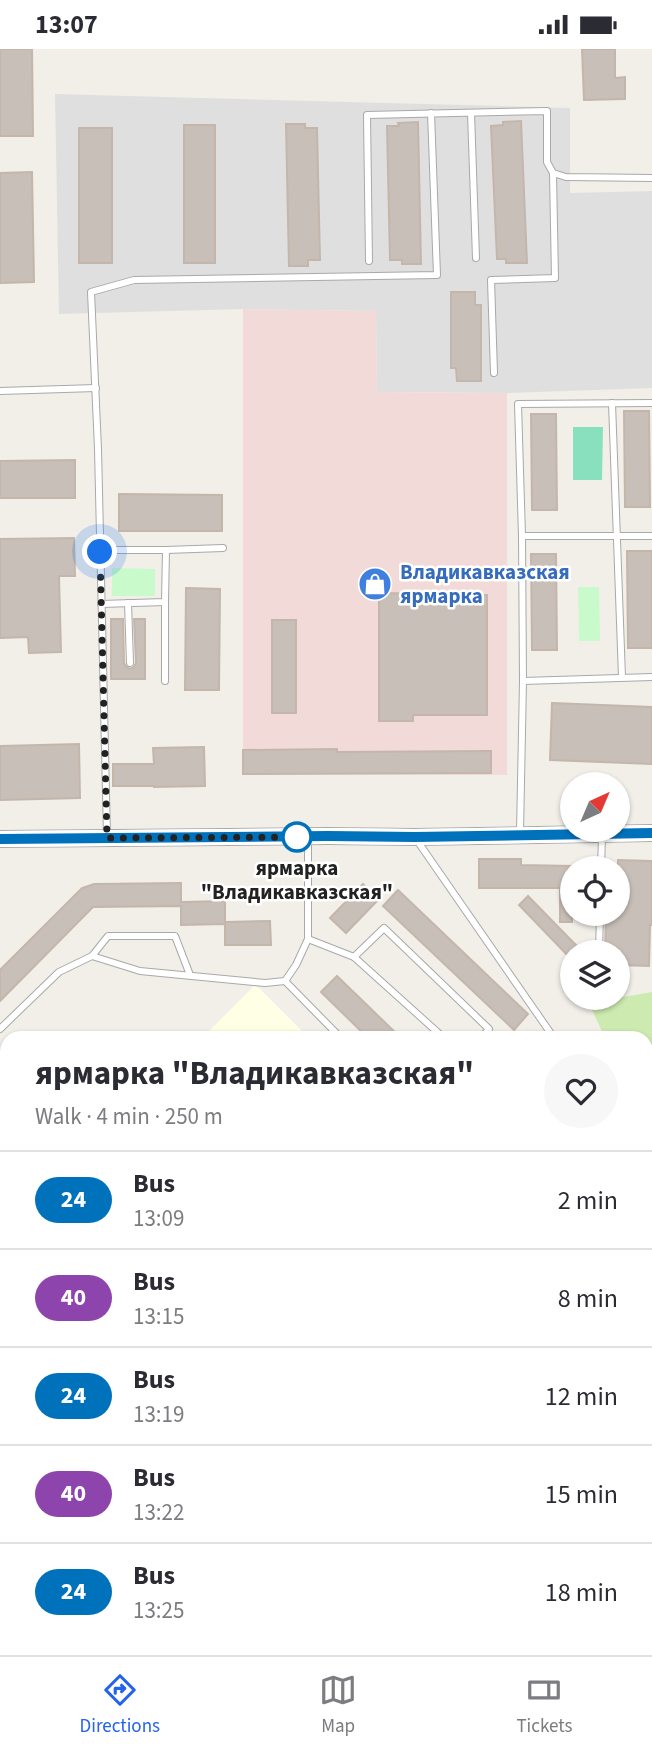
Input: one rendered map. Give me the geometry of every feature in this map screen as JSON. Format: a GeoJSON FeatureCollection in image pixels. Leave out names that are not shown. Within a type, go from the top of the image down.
{"type":"FeatureCollection","features":[{"type":"Feature","properties":{"kind":"street"},"geometry":{"type":"LineString","coordinates":[[630,833],[652,833]]}},
{"type":"Feature","properties":{"kind":"street"},"geometry":{"type":"LineString","coordinates":[[0,839],[560,835]]}},
{"type":"Feature","properties":{"kind":"lane"},"geometry":{"type":"LineString","coordinates":[[369,261],[367,115],[547,111],[545,151],[553,173],[555,278],[491,280],[494,373]]}},
{"type":"Feature","properties":{"kind":"lane"},"geometry":{"type":"LineString","coordinates":[[107,838],[96,388],[91,292],[134,280],[437,275],[431,113]]}},
{"type":"Feature","properties":{"kind":"lane"},"geometry":{"type":"LineString","coordinates":[[471,113],[476,258]]}},
{"type":"Feature","properties":{"kind":"lane"},"geometry":{"type":"LineString","coordinates":[[553,173],[566,177],[652,178]]}},
{"type":"Feature","properties":{"kind":"lane"},"geometry":{"type":"LineString","coordinates":[[0,391],[96,388]]}},
{"type":"Feature","properties":{"kind":"lane"},"geometry":{"type":"LineString","coordinates":[[612,403],[622,677]]}},
{"type":"Feature","properties":{"kind":"lane"},"geometry":{"type":"LineString","coordinates":[[520,835],[523,681],[518,404],[652,403]]}},
{"type":"Feature","properties":{"kind":"lane"},"geometry":{"type":"LineString","coordinates":[[522,536],[652,536]]}},
{"type":"Feature","properties":{"kind":"lane"},"geometry":{"type":"LineString","coordinates":[[114,550],[223,548]]}},
{"type":"Feature","properties":{"kind":"lane"},"geometry":{"type":"LineString","coordinates":[[165,681],[166,550]]}},
{"type":"Feature","properties":{"kind":"lane"},"geometry":{"type":"LineString","coordinates":[[101,604],[165,601]]}},
{"type":"Feature","properties":{"kind":"lane"},"geometry":{"type":"LineString","coordinates":[[128,603],[130,663]]}},
{"type":"Feature","properties":{"kind":"lane"},"geometry":{"type":"LineString","coordinates":[[523,681],[652,677]]}},
{"type":"Feature","properties":{"kind":"lane"},"geometry":{"type":"LineString","coordinates":[[92,956],[139,971],[265,983],[285,981],[308,939],[308,837]]}},
{"type":"Feature","properties":{"kind":"lane"},"geometry":{"type":"LineString","coordinates":[[415,837],[549,1031]]}},
{"type":"Feature","properties":{"kind":"lane"},"geometry":{"type":"LineString","coordinates":[[354,957],[384,928],[489,1029],[487,1031]]}},
{"type":"Feature","properties":{"kind":"lane"},"geometry":{"type":"LineString","coordinates":[[0,1029],[58,972],[92,956],[108,936],[175,936],[190,975]]}},
{"type":"Feature","properties":{"kind":"lane"},"geometry":{"type":"LineString","coordinates":[[308,939],[354,957],[436,1031]]}},
{"type":"Feature","properties":{"kind":"lane"},"geometry":{"type":"LineString","coordinates":[[285,981],[334,1031]]}},
{"type":"Feature","properties":{"kind":"shaded area"},"geometry":{"type":"Polygon","coordinates":[[[55,94],[570,108],[570,193],[652,191],[652,388],[507,393],[377,392],[376,311],[243,309],[59,314],[55,94]]]}},
{"type":"Feature","properties":{"kind":"shaded area","name":"Владикавказская ярмарка"},"geometry":{"type":"Polygon","coordinates":[[[243,309],[376,311],[377,392],[507,393],[507,775],[243,774],[243,309]]]}},
{"type":"Feature","properties":{"kind":"shaded area"},"geometry":{"type":"Polygon","coordinates":[[[254,986],[302,1031],[209,1031],[254,986]]]}},
{"type":"Feature","properties":{"kind":"green space"},"geometry":{"type":"Polygon","coordinates":[[[573,427],[603,427],[602,480],[573,480],[573,427]]]}},
{"type":"Feature","properties":{"kind":"green space"},"geometry":{"type":"Polygon","coordinates":[[[112,568],[155,569],[155,596],[112,596],[112,568]]]}},
{"type":"Feature","properties":{"kind":"green space"},"geometry":{"type":"Polygon","coordinates":[[[578,587],[599,587],[600,641],[579,641],[578,587]]]}},
{"type":"Feature","properties":{"kind":"green space"},"geometry":{"type":"Polygon","coordinates":[[[652,992],[652,1031],[602,1031],[592,1010],[630,1010],[630,996],[652,992]]]}},
{"type":"Feature","properties":{"kind":"building"},"geometry":{"type":"Polygon","coordinates":[[[0,49],[32,49],[33,136],[0,136],[0,49]]]}},
{"type":"Feature","properties":{"kind":"building"},"geometry":{"type":"Polygon","coordinates":[[[582,49],[615,49],[615,78],[625,77],[625,99],[584,100],[582,49]]]}},
{"type":"Feature","properties":{"kind":"building"},"geometry":{"type":"Polygon","coordinates":[[[521,121],[527,263],[506,263],[506,259],[497,259],[491,126],[521,121]]]}},
{"type":"Feature","properties":{"kind":"building"},"geometry":{"type":"Polygon","coordinates":[[[418,122],[421,264],[402,264],[402,260],[390,260],[387,126],[418,122]]]}},
{"type":"Feature","properties":{"kind":"building"},"geometry":{"type":"Polygon","coordinates":[[[286,124],[305,124],[305,128],[317,128],[320,260],[308,260],[308,266],[289,266],[286,124]]]}},
{"type":"Feature","properties":{"kind":"building"},"geometry":{"type":"Polygon","coordinates":[[[184,125],[215,125],[215,263],[184,263],[184,125]]]}},
{"type":"Feature","properties":{"kind":"building"},"geometry":{"type":"Polygon","coordinates":[[[79,128],[112,128],[112,263],[79,263],[79,128]]]}},
{"type":"Feature","properties":{"kind":"building"},"geometry":{"type":"Polygon","coordinates":[[[32,172],[34,282],[0,283],[0,173],[32,172]]]}},
{"type":"Feature","properties":{"kind":"building"},"geometry":{"type":"Polygon","coordinates":[[[451,292],[475,292],[475,305],[481,305],[481,381],[457,381],[456,368],[451,368],[451,292]]]}},
{"type":"Feature","properties":{"kind":"building"},"geometry":{"type":"Polygon","coordinates":[[[624,411],[649,411],[650,507],[625,507],[624,411]]]}},
{"type":"Feature","properties":{"kind":"building"},"geometry":{"type":"Polygon","coordinates":[[[531,414],[556,414],[557,510],[532,510],[531,414]]]}},
{"type":"Feature","properties":{"kind":"building"},"geometry":{"type":"Polygon","coordinates":[[[75,460],[75,498],[0,498],[0,461],[75,460]]]}},
{"type":"Feature","properties":{"kind":"building"},"geometry":{"type":"Polygon","coordinates":[[[119,494],[222,495],[222,531],[119,531],[119,494]]]}},
{"type":"Feature","properties":{"kind":"building"},"geometry":{"type":"Polygon","coordinates":[[[74,538],[75,576],[59,576],[61,652],[29,653],[28,637],[0,638],[0,539],[74,538]]]}},
{"type":"Feature","properties":{"kind":"building"},"geometry":{"type":"Polygon","coordinates":[[[627,551],[652,551],[652,648],[628,648],[627,551]]]}},
{"type":"Feature","properties":{"kind":"building"},"geometry":{"type":"Polygon","coordinates":[[[531,554],[556,554],[557,650],[532,650],[531,554]]]}},
{"type":"Feature","properties":{"kind":"building"},"geometry":{"type":"Polygon","coordinates":[[[186,588],[220,589],[219,690],[185,690],[186,588]]]}},
{"type":"Feature","properties":{"kind":"building"},"geometry":{"type":"Polygon","coordinates":[[[379,593],[487,595],[487,715],[413,715],[413,721],[379,721],[379,593]]]}},
{"type":"Feature","properties":{"kind":"building"},"geometry":{"type":"Polygon","coordinates":[[[111,619],[123,619],[124,663],[130,669],[136,663],[134,619],[145,619],[145,679],[111,679],[111,619]]]}},
{"type":"Feature","properties":{"kind":"building"},"geometry":{"type":"Polygon","coordinates":[[[272,620],[296,620],[296,713],[272,713],[272,620]]]}},
{"type":"Feature","properties":{"kind":"building"},"geometry":{"type":"Polygon","coordinates":[[[552,703],[652,707],[652,764],[550,760],[552,703]]]}},
{"type":"Feature","properties":{"kind":"building"},"geometry":{"type":"Polygon","coordinates":[[[79,744],[80,798],[0,800],[0,746],[79,744]]]}},
{"type":"Feature","properties":{"kind":"building"},"geometry":{"type":"Polygon","coordinates":[[[204,747],[205,786],[113,786],[113,764],[154,764],[153,748],[204,747]]]}},
{"type":"Feature","properties":{"kind":"building"},"geometry":{"type":"Polygon","coordinates":[[[337,749],[337,752],[491,751],[491,773],[243,774],[243,750],[337,749]]]}},
{"type":"Feature","properties":{"kind":"building"},"geometry":{"type":"Polygon","coordinates":[[[479,859],[521,859],[521,865],[560,866],[560,888],[479,888],[479,859]]]}},
{"type":"Feature","properties":{"kind":"building"},"geometry":{"type":"Polygon","coordinates":[[[630,860],[652,861],[649,966],[630,965],[630,940],[605,940],[606,926],[630,926],[630,860]]]}},
{"type":"Feature","properties":{"kind":"building"},"geometry":{"type":"Polygon","coordinates":[[[181,883],[181,902],[225,901],[225,922],[270,921],[271,945],[225,945],[225,924],[181,925],[181,906],[93,907],[0,1001],[0,970],[82,888],[94,884],[181,883]]]}},
{"type":"Feature","properties":{"kind":"building"},"geometry":{"type":"Polygon","coordinates":[[[363,884],[379,899],[346,933],[330,918],[363,884]]]}},
{"type":"Feature","properties":{"kind":"building"},"geometry":{"type":"Polygon","coordinates":[[[398,890],[528,1014],[514,1030],[383,906],[398,890]]]}},
{"type":"Feature","properties":{"kind":"building"},"geometry":{"type":"Polygon","coordinates":[[[528,896],[571,940],[560,940],[560,948],[519,905],[528,896]]]}},
{"type":"Feature","properties":{"kind":"building"},"geometry":{"type":"Polygon","coordinates":[[[337,976],[394,1031],[361,1031],[321,992],[337,976]]]}},
{"type":"Feature","properties":{"kind":"bus line","name":"24"},"geometry":{"type":"LineString","coordinates":[[0,839],[652,833]]}},
{"type":"Feature","properties":{"kind":"place","name":"Владикавказская ярмарка"},"geometry":{"type":"Point","coordinates":[375,584]}},
{"type":"Feature","properties":{"kind":"place","name":"ярмарка \"Владикавказская\""},"geometry":{"type":"Point","coordinates":[297,837]}},
{"type":"Feature","properties":{"kind":"route"},"geometry":{"type":"LineString","coordinates":[[100,552],[107,838],[308,837],[297,837]]}}]}
